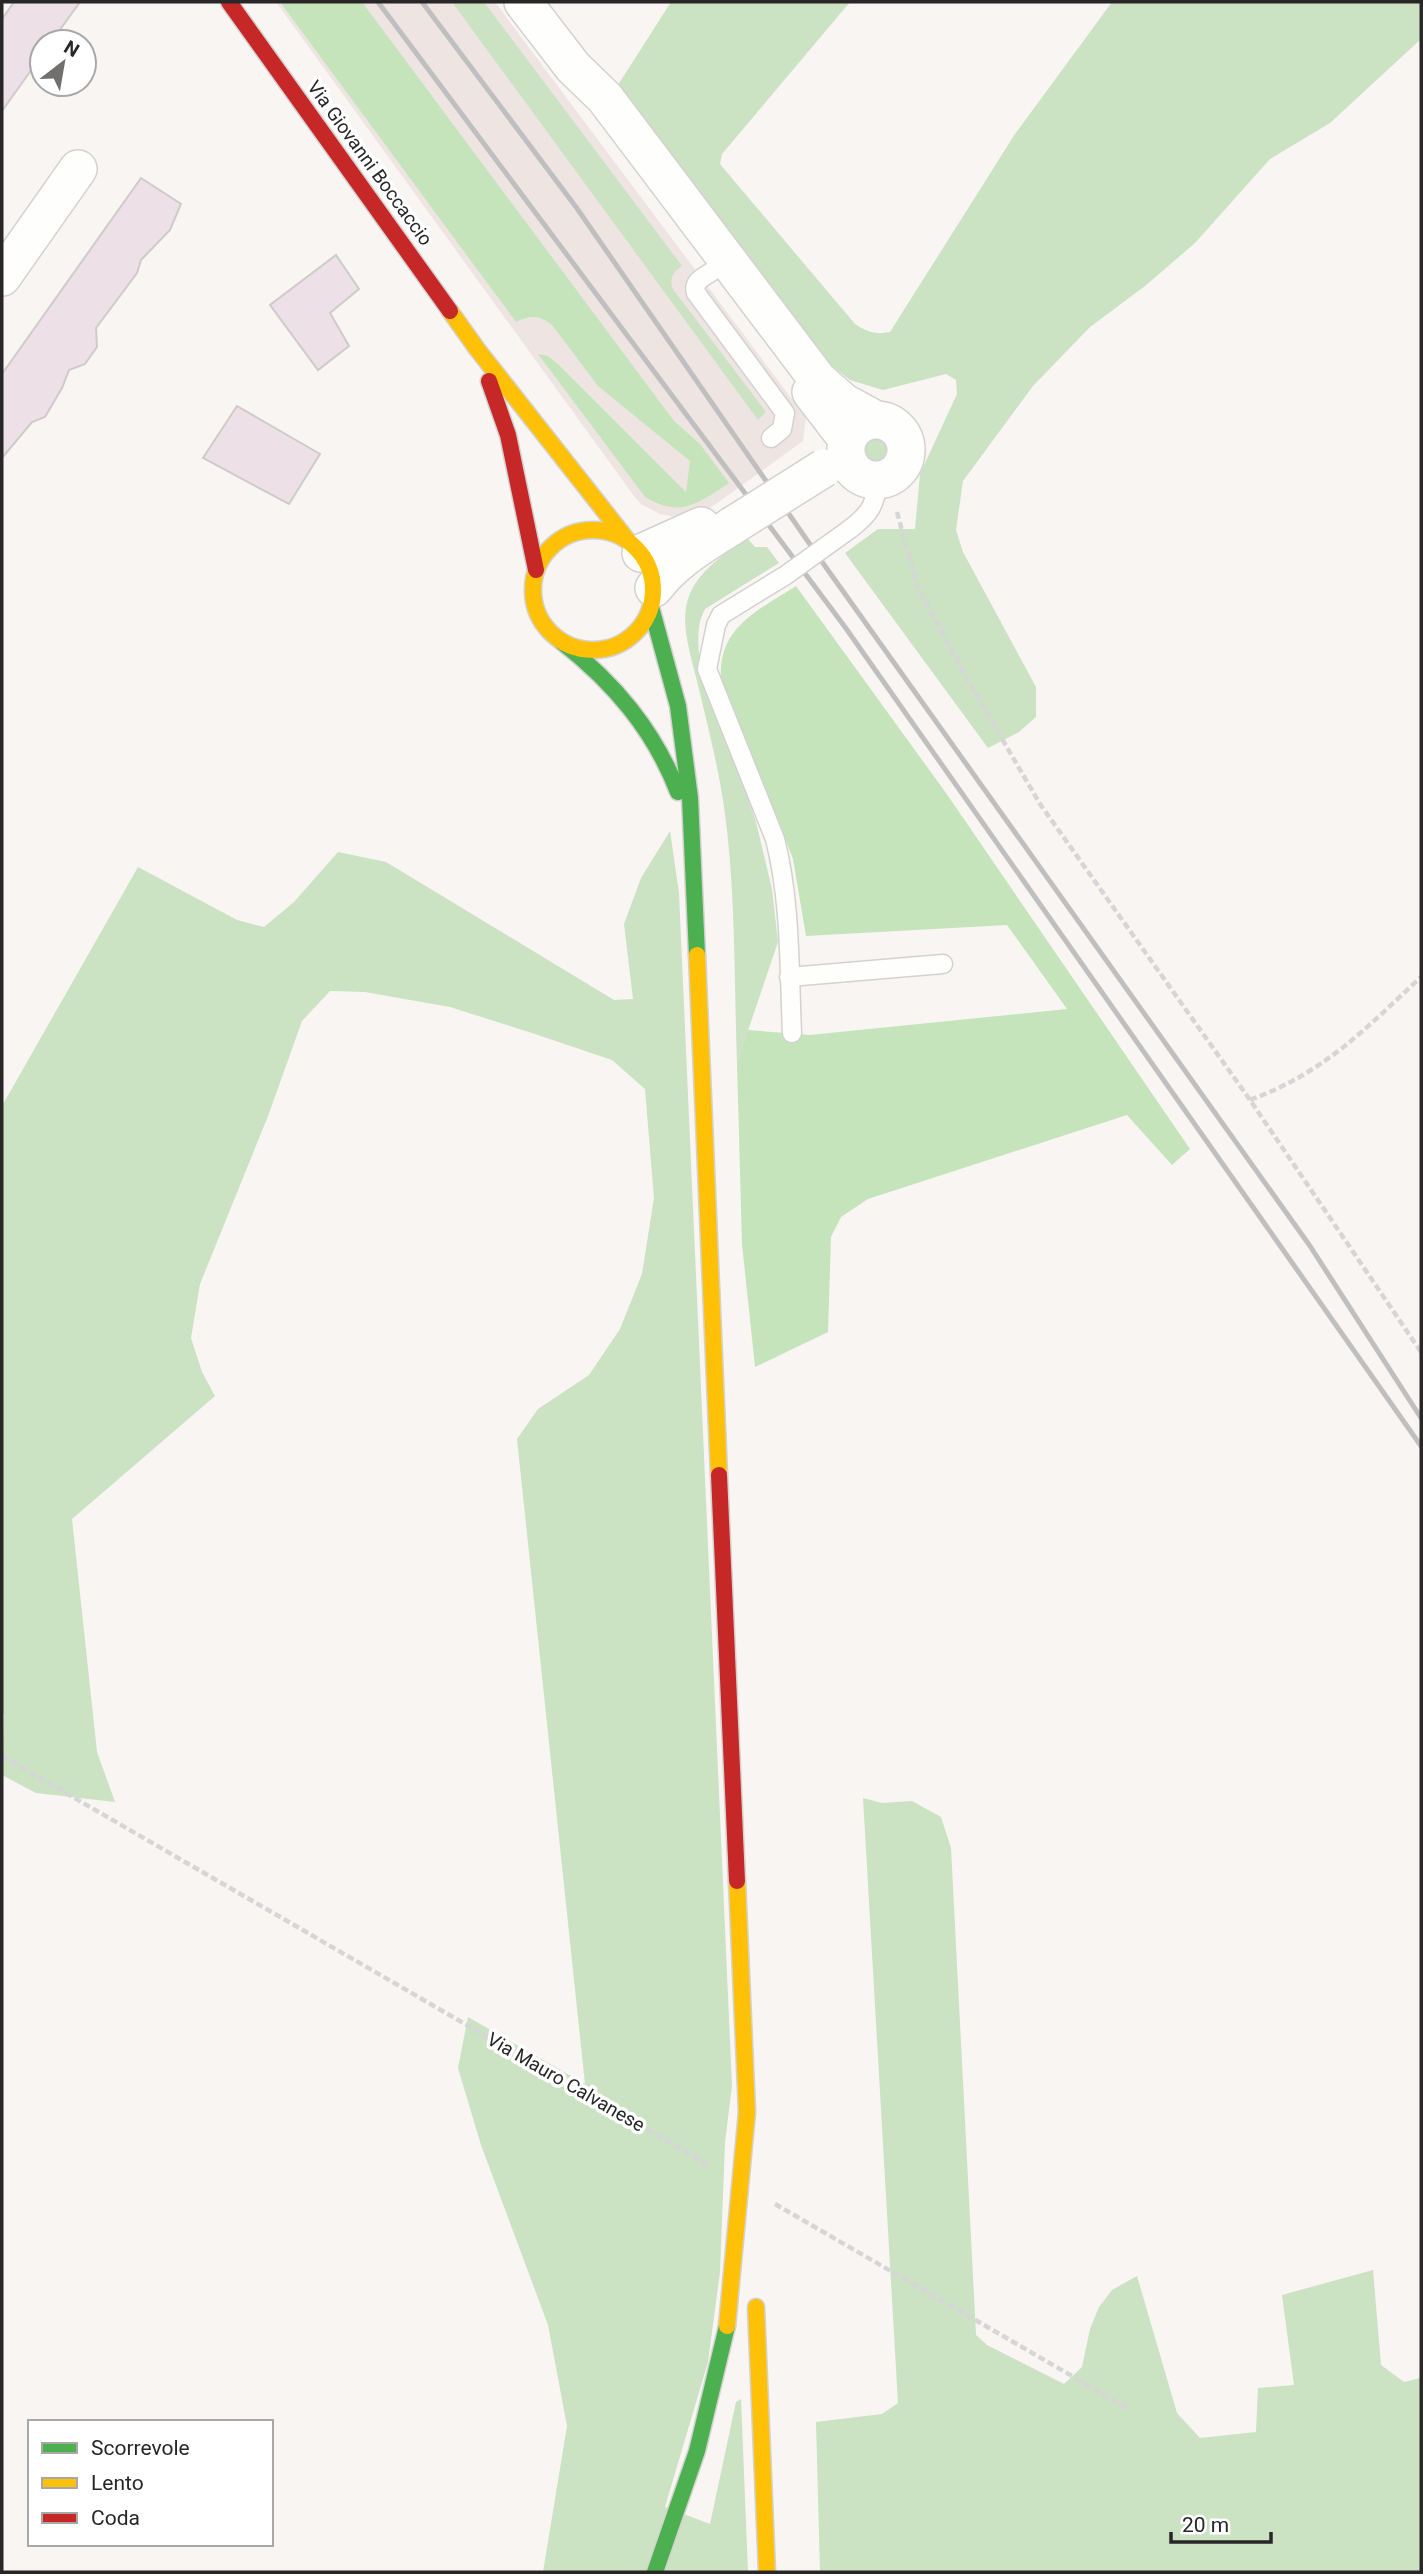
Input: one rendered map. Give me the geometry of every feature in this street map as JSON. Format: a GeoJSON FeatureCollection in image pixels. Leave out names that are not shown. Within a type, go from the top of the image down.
{"type":"FeatureCollection","features":[{"type":"Feature","properties":{"kind":"street","name":"Via Giovanni Boccaccio"},"geometry":{"type":"LineString","coordinates":[[229,2],[477,349],[635,547]]}},
{"type":"Feature","properties":{"kind":"street"},"geometry":{"type":"LineString","coordinates":[[523,2],[573,67],[605,98],[818,380],[843,402],[842,448]]}},
{"type":"Feature","properties":{"kind":"street"},"geometry":{"type":"LineString","coordinates":[[558,639],[575,648],[594,650],[613,648],[630,638],[643,624],[653,597],[681,559],[728,520],[842,448],[894,425],[905,443],[906,454],[897,472],[883,479],[860,475],[842,448],[716,270],[591,107],[573,67]]}},
{"type":"Feature","properties":{"kind":"street"},"geometry":{"type":"LineString","coordinates":[[2,277],[78,169]]}},
{"type":"Feature","properties":{"kind":"street","name":"Via Giovanni Boccaccio"},"geometry":{"type":"LineString","coordinates":[[477,349],[508,435],[536,570]]}},
{"type":"Feature","properties":{"kind":"street"},"geometry":{"type":"LineString","coordinates":[[635,547],[728,520]]}},
{"type":"Feature","properties":{"kind":"street"},"geometry":{"type":"LineString","coordinates":[[693,851],[675,783],[657,746],[637,716],[609,683],[591,664],[544,625],[536,608],[533,589],[536,570],[558,541],[574,533],[593,530],[611,533],[635,547],[650,570],[653,597],[678,706],[690,798],[693,851],[752,2226]]}},
{"type":"Feature","properties":{"kind":"street"},"geometry":{"type":"LineString","coordinates":[[654,2572],[676,2520],[714,2391],[727,2326],[747,2112]]}},
{"type":"Feature","properties":{"kind":"street"},"geometry":{"type":"LineString","coordinates":[[755,2300],[767,2572]]}},
{"type":"Feature","properties":{"kind":"lane"},"geometry":{"type":"LineString","coordinates":[[716,270],[697,281],[694,287],[785,413],[786,421],[782,429],[771,438]]}},
{"type":"Feature","properties":{"kind":"lane"},"geometry":{"type":"LineString","coordinates":[[792,1033],[786,897],[775,838],[707,669],[716,625],[722,615],[786,575],[869,513],[883,479]]}},
{"type":"Feature","properties":{"kind":"lane"},"geometry":{"type":"LineString","coordinates":[[789,977],[943,964]]}},
{"type":"Feature","properties":{"kind":"path"},"geometry":{"type":"LineString","coordinates":[[883,479],[917,586],[972,689],[1040,804],[1250,1100],[1421,1352]]}},
{"type":"Feature","properties":{"kind":"path"},"geometry":{"type":"LineString","coordinates":[[1250,1100],[1321,1066],[1347,1046],[1421,977]]}},
{"type":"Feature","properties":{"kind":"path","name":"Via Mauro Calvanese"},"geometry":{"type":"LineString","coordinates":[[2,1756],[709,2166]]}},
{"type":"Feature","properties":{"kind":"path"},"geometry":{"type":"LineString","coordinates":[[769,2200],[1129,2409]]}},
{"type":"Feature","properties":{"kind":"shaded area"},"geometry":{"type":"Polygon","coordinates":[[[276,2],[495,2],[806,418],[803,441],[702,512],[671,516],[660,514],[641,504],[276,2]]]}},
{"type":"Feature","properties":{"kind":"green space"},"geometry":{"type":"Polygon","coordinates":[[[280,2],[362,2],[674,421],[700,444],[729,483],[688,506],[669,507],[645,497],[538,354],[548,356],[559,365],[686,492],[690,461],[598,386],[552,325],[535,317],[516,322],[280,2]]]}},
{"type":"Feature","properties":{"kind":"green space"},"geometry":{"type":"Polygon","coordinates":[[[452,2],[484,2],[682,266],[673,275],[672,288],[766,412],[758,420],[452,2]]]}},
{"type":"Feature","properties":{"kind":"green space"},"geometry":{"type":"Polygon","coordinates":[[[671,2],[850,2],[722,154],[720,164],[855,324],[868,331],[880,333],[890,332],[1015,134],[1112,2],[1421,2],[1421,39],[1330,123],[1270,159],[1195,243],[1145,286],[1090,327],[1033,386],[963,481],[956,530],[963,552],[1036,687],[1036,717],[1019,732],[988,748],[845,553],[878,529],[915,529],[920,474],[957,394],[956,380],[946,374],[883,390],[850,380],[818,355],[616,88],[671,2]]]}},
{"type":"Feature","properties":{"kind":"green space"},"geometry":{"type":"Polygon","coordinates":[[[876,431],[890,437],[896,451],[890,465],[876,471],[862,465],[856,451],[862,437],[876,431]]]}},
{"type":"Feature","properties":{"kind":"green space"},"geometry":{"type":"Polygon","coordinates":[[[748,539],[755,547],[767,547],[779,563],[705,609],[698,637],[699,655],[756,822],[772,889],[778,942],[737,1063],[733,902],[728,838],[719,776],[688,645],[685,616],[689,596],[701,576],[718,559],[748,539]]]}},
{"type":"Feature","properties":{"kind":"green space"},"geometry":{"type":"Polygon","coordinates":[[[796,586],[946,793],[1190,1149],[1172,1165],[1127,1115],[868,1199],[841,1217],[831,1237],[828,1332],[755,1367],[742,1244],[737,1063],[748,1030],[810,1035],[1067,1009],[1007,925],[806,936],[793,859],[721,678],[726,645],[734,633],[755,612],[796,586]]]}},
{"type":"Feature","properties":{"kind":"green space"},"geometry":{"type":"Polygon","coordinates":[[[670,831],[679,893],[732,2086],[725,2142],[720,2272],[708,2362],[665,2507],[710,2524],[736,2402],[741,2399],[748,2572],[543,2572],[567,2426],[548,2325],[481,2145],[458,2068],[468,2017],[585,2084],[517,1439],[538,1409],[589,1375],[620,1329],[642,1274],[654,1198],[645,1089],[612,1060],[450,1007],[365,992],[330,991],[302,1021],[268,1116],[200,1284],[191,1338],[202,1372],[215,1396],[72,1519],[97,1752],[115,1802],[36,1793],[2,1775],[2,1106],[138,867],[237,920],[264,927],[294,902],[338,852],[386,862],[614,1000],[633,999],[624,924],[641,878],[670,831]]]}},
{"type":"Feature","properties":{"kind":"green space"},"geometry":{"type":"Polygon","coordinates":[[[863,1798],[882,1803],[912,1801],[941,1817],[951,1848],[976,2335],[987,2345],[1064,2384],[1082,2367],[1090,2329],[1099,2307],[1112,2290],[1137,2276],[1177,2413],[1200,2438],[1256,2432],[1258,2388],[1294,2385],[1282,2295],[1373,2270],[1381,2365],[1404,2382],[1421,2378],[1421,2572],[820,2572],[816,2422],[882,2414],[898,2403],[863,1798]]]}},
{"type":"Feature","properties":{"kind":"building"},"geometry":{"type":"Polygon","coordinates":[[[14,2],[80,2],[61,28],[28,28],[28,75],[2,111],[2,19],[14,2]]]}},
{"type":"Feature","properties":{"kind":"building"},"geometry":{"type":"Polygon","coordinates":[[[141,178],[181,204],[170,230],[141,260],[137,273],[96,328],[97,347],[85,364],[69,370],[45,417],[32,422],[2,458],[2,374],[141,178]]]}},
{"type":"Feature","properties":{"kind":"building"},"geometry":{"type":"Polygon","coordinates":[[[336,255],[359,289],[330,313],[349,346],[318,370],[270,305],[336,255]]]}},
{"type":"Feature","properties":{"kind":"building"},"geometry":{"type":"Polygon","coordinates":[[[237,406],[320,454],[289,504],[203,458],[237,406]]]}},
{"type":"Feature","properties":{"kind":"railway"},"geometry":{"type":"LineString","coordinates":[[378,2],[845,627],[1421,1446]]}},
{"type":"Feature","properties":{"kind":"railway"},"geometry":{"type":"LineString","coordinates":[[422,2],[576,207],[825,566],[1310,1246],[1421,1418]]}},
{"type":"Feature","properties":{"kind":"traffic: fast"},"geometry":{"type":"LineString","coordinates":[[651,607],[678,706],[690,798],[697,955]]}},
{"type":"Feature","properties":{"kind":"traffic: fast"},"geometry":{"type":"LineString","coordinates":[[562,642],[599,674],[630,709],[657,748],[678,792]]}},
{"type":"Feature","properties":{"kind":"traffic: fast"},"geometry":{"type":"LineString","coordinates":[[655,2572],[697,2451],[727,2326]]}},
{"type":"Feature","properties":{"kind":"traffic: slow"},"geometry":{"type":"LineString","coordinates":[[450,311],[628,541]]}},
{"type":"Feature","properties":{"kind":"traffic: slow"},"geometry":{"type":"LineString","coordinates":[[593,530],[616,535],[635,548],[648,567],[653,590],[648,613],[635,632],[616,645],[593,650],[570,645],[551,632],[538,613],[533,590],[538,567],[551,548],[570,535],[593,530]]}},
{"type":"Feature","properties":{"kind":"traffic: slow"},"geometry":{"type":"LineString","coordinates":[[697,955],[719,1475]]}},
{"type":"Feature","properties":{"kind":"traffic: slow"},"geometry":{"type":"LineString","coordinates":[[737,1881],[747,2112]]}},
{"type":"Feature","properties":{"kind":"traffic: slow"},"geometry":{"type":"LineString","coordinates":[[727,2326],[747,2112]]}},
{"type":"Feature","properties":{"kind":"traffic: slow"},"geometry":{"type":"LineString","coordinates":[[756,2307],[767,2572]]}},
{"type":"Feature","properties":{"kind":"traffic: jam"},"geometry":{"type":"LineString","coordinates":[[229,2],[450,311]]}},
{"type":"Feature","properties":{"kind":"traffic: jam"},"geometry":{"type":"LineString","coordinates":[[489,381],[508,435],[536,570]]}},
{"type":"Feature","properties":{"kind":"traffic: jam"},"geometry":{"type":"LineString","coordinates":[[719,1475],[737,1881]]}}]}
